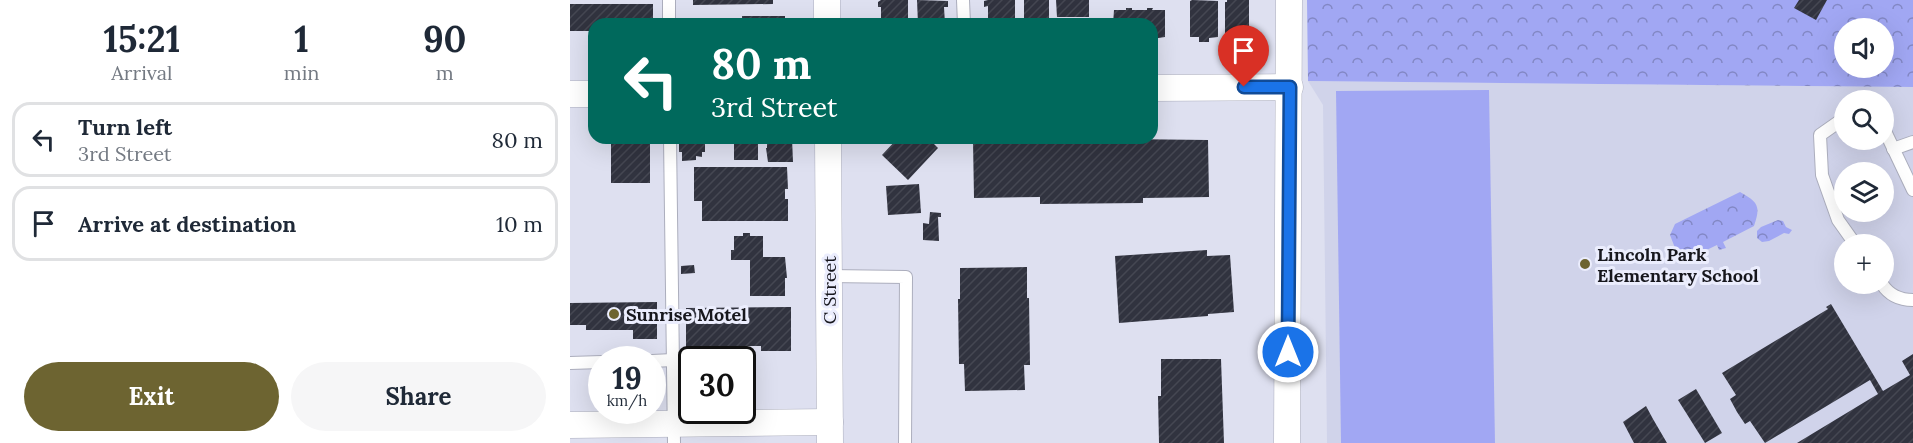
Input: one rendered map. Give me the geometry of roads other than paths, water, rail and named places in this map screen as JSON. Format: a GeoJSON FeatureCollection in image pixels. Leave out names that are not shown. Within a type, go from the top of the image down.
{"type":"FeatureCollection","features":[{"type":"Feature","properties":{"kind":"street"},"geometry":{"type":"LineString","coordinates":[[827,0],[827,18]]}},
{"type":"Feature","properties":{"kind":"street"},"geometry":{"type":"LineString","coordinates":[[1287,443],[1289,0]]}},
{"type":"Feature","properties":{"kind":"street"},"geometry":{"type":"LineString","coordinates":[[1158,88],[1290,87]]}},
{"type":"Feature","properties":{"kind":"street"},"geometry":{"type":"LineString","coordinates":[[570,94],[588,93]]}},
{"type":"Feature","properties":{"kind":"street","name":"C Street"},"geometry":{"type":"LineString","coordinates":[[828,144],[830,433]]}},
{"type":"Feature","properties":{"kind":"street"},"geometry":{"type":"LineString","coordinates":[[570,425],[674,434],[830,433]]}},
{"type":"Feature","properties":{"kind":"lane"},"geometry":{"type":"LineString","coordinates":[[669,0],[669,18]]}},
{"type":"Feature","properties":{"kind":"lane"},"geometry":{"type":"LineString","coordinates":[[963,0],[964,18]]}},
{"type":"Feature","properties":{"kind":"lane"},"geometry":{"type":"LineString","coordinates":[[1834,125],[1820,135],[1822,175],[1838,220],[1848,234]]}},
{"type":"Feature","properties":{"kind":"lane"},"geometry":{"type":"LineString","coordinates":[[1894,150],[1913,142]]}},
{"type":"Feature","properties":{"kind":"lane"},"geometry":{"type":"LineString","coordinates":[[670,144],[674,434]]}},
{"type":"Feature","properties":{"kind":"lane"},"geometry":{"type":"LineString","coordinates":[[1893,150],[1913,190]]}},
{"type":"Feature","properties":{"kind":"lane"},"geometry":{"type":"LineString","coordinates":[[829,276],[906,277],[905,443]]}},
{"type":"Feature","properties":{"kind":"lane"},"geometry":{"type":"LineString","coordinates":[[1890,294],[1905,300],[1913,300]]}},
{"type":"Feature","properties":{"kind":"lane"},"geometry":{"type":"LineString","coordinates":[[666,360],[673,360]]}},
{"type":"Feature","properties":{"kind":"lane"},"geometry":{"type":"LineString","coordinates":[[570,363],[588,362]]}},
{"type":"Feature","properties":{"kind":"place","name":"Lincoln Park Elementary School"},"geometry":{"type":"Point","coordinates":[1585,264]}},
{"type":"Feature","properties":{"kind":"place","name":"Sunrise Motel"},"geometry":{"type":"Point","coordinates":[614,314]}}]}
